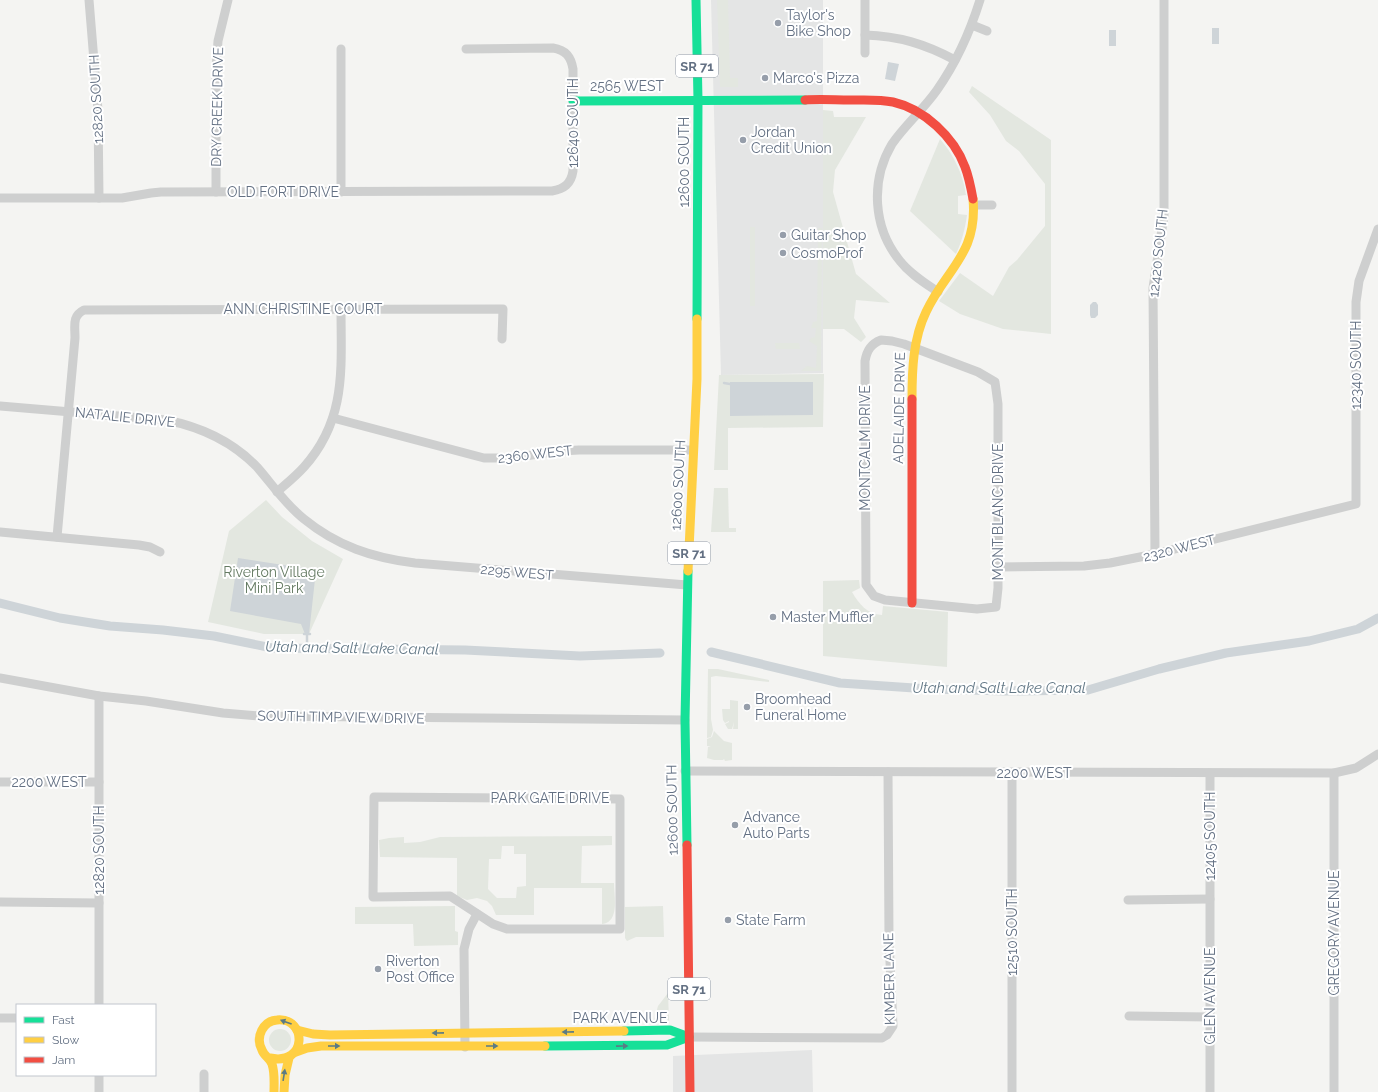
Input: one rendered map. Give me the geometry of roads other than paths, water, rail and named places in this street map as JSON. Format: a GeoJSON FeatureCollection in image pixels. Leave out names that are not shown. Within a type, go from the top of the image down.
{"type":"FeatureCollection","features":[{"type":"Feature","properties":{"kind":"street","name":"12820 SOUTH"},"geometry":{"type":"LineString","coordinates":[[89,0],[98,110],[99,198]]}},
{"type":"Feature","properties":{"kind":"street","name":"DRY CREEK DRIVE"},"geometry":{"type":"LineString","coordinates":[[216,192],[216,68],[218,41],[228,0]]}},
{"type":"Feature","properties":{"kind":"street","name":"12600 SOUTH"},"geometry":{"type":"LineString","coordinates":[[690,1092],[685,720],[687,585],[697,379],[698,100],[696,0]]}},
{"type":"Feature","properties":{"kind":"street"},"geometry":{"type":"LineString","coordinates":[[865,0],[865,53]]}},
{"type":"Feature","properties":{"kind":"street"},"geometry":{"type":"LineString","coordinates":[[938,292],[908,270],[888,243],[880,222],[878,210],[878,188],[882,165],[892,144],[937,90],[955,60],[972,25],[980,0]]}},
{"type":"Feature","properties":{"kind":"street","name":"12420 SOUTH"},"geometry":{"type":"LineString","coordinates":[[1155,554],[1153,288],[1164,216],[1164,0]]}},
{"type":"Feature","properties":{"kind":"street"},"geometry":{"type":"LineString","coordinates":[[972,25],[987,31]]}},
{"type":"Feature","properties":{"kind":"street"},"geometry":{"type":"LineString","coordinates":[[865,35],[890,37],[921,44],[955,60]]}},
{"type":"Feature","properties":{"kind":"street"},"geometry":{"type":"LineString","coordinates":[[341,48],[341,192]]}},
{"type":"Feature","properties":{"kind":"street","name":"12640 SOUTH"},"geometry":{"type":"LineString","coordinates":[[466,48],[553,48],[562,50],[569,57],[573,69],[573,171],[571,180],[565,187]]}},
{"type":"Feature","properties":{"kind":"street","name":"2565 WEST"},"geometry":{"type":"LineString","coordinates":[[573,101],[871,100],[899,104],[918,114]]}},
{"type":"Feature","properties":{"kind":"street","name":"ADELAIDE DRIVE"},"geometry":{"type":"LineString","coordinates":[[912,603],[912,373],[914,349],[922,322],[929,306],[956,268],[964,253],[974,221],[972,188],[961,156],[951,141],[939,128],[918,114]]}},
{"type":"Feature","properties":{"kind":"street","name":"OLD FORT DRIVE"},"geometry":{"type":"LineString","coordinates":[[0,198],[122,198],[151,192],[552,191],[565,187]]}},
{"type":"Feature","properties":{"kind":"street"},"geometry":{"type":"LineString","coordinates":[[974,205],[992,205]]}},
{"type":"Feature","properties":{"kind":"street","name":"12340 SOUTH"},"geometry":{"type":"LineString","coordinates":[[1356,504],[1356,302],[1359,281],[1378,229]]}},
{"type":"Feature","properties":{"kind":"street","name":"ANN CHRISTINE COURT"},"geometry":{"type":"LineString","coordinates":[[68,412],[76,317],[79,312],[90,309],[503,309],[502,339]]}},
{"type":"Feature","properties":{"kind":"street"},"geometry":{"type":"LineString","coordinates":[[277,492],[311,459],[324,438],[333,418],[340,390],[341,309]]}},
{"type":"Feature","properties":{"kind":"street","name":"MONTCALM DRIVE"},"geometry":{"type":"LineString","coordinates":[[874,596],[868,589],[866,580],[866,355],[871,346],[881,340],[892,341],[914,349]]}},
{"type":"Feature","properties":{"kind":"street","name":"MONT BLANC DRIVE"},"geometry":{"type":"LineString","coordinates":[[874,596],[885,600],[977,609],[996,607],[998,588],[998,404],[995,382],[978,372],[914,349]]}},
{"type":"Feature","properties":{"kind":"street","name":"NATALIE DRIVE"},"geometry":{"type":"LineString","coordinates":[[0,406],[166,420],[183,423],[213,434],[242,453],[303,519],[349,547]]}},
{"type":"Feature","properties":{"kind":"street"},"geometry":{"type":"LineString","coordinates":[[57,537],[68,412]]}},
{"type":"Feature","properties":{"kind":"street","name":"2360 WEST"},"geometry":{"type":"LineString","coordinates":[[333,418],[484,458],[510,458],[579,450],[693,450]]}},
{"type":"Feature","properties":{"kind":"street","name":"2320 WEST"},"geometry":{"type":"LineString","coordinates":[[998,567],[1084,566],[1110,563],[1155,554],[1356,504]]}},
{"type":"Feature","properties":{"kind":"street"},"geometry":{"type":"LineString","coordinates":[[0,532],[139,545],[150,547],[160,552]]}},
{"type":"Feature","properties":{"kind":"street","name":"2295 WEST"},"geometry":{"type":"LineString","coordinates":[[349,547],[381,558],[415,563],[687,585]]}},
{"type":"Feature","properties":{"kind":"street","name":"SOUTH TIMP VIEW DRIVE"},"geometry":{"type":"LineString","coordinates":[[0,678],[99,696],[146,701],[223,713],[260,716],[685,720]]}},
{"type":"Feature","properties":{"kind":"street","name":"12820 SOUTH"},"geometry":{"type":"LineString","coordinates":[[99,696],[99,1004]]}},
{"type":"Feature","properties":{"kind":"street","name":"2200 WEST"},"geometry":{"type":"LineString","coordinates":[[685,771],[1334,773],[1356,768],[1378,754]]}},
{"type":"Feature","properties":{"kind":"street","name":"KIMBER LANE"},"geometry":{"type":"LineString","coordinates":[[690,1037],[882,1038],[887,1036],[893,1026],[889,940],[888,772]]}},
{"type":"Feature","properties":{"kind":"street","name":"12510 SOUTH"},"geometry":{"type":"LineString","coordinates":[[1012,773],[1012,1092]]}},
{"type":"Feature","properties":{"kind":"street","name":"12405 SOUTH"},"geometry":{"type":"LineString","coordinates":[[1210,773],[1210,899]]}},
{"type":"Feature","properties":{"kind":"street","name":"GREGORY AVENUE"},"geometry":{"type":"LineString","coordinates":[[1334,773],[1334,1092]]}},
{"type":"Feature","properties":{"kind":"street","name":"2200 WEST"},"geometry":{"type":"LineString","coordinates":[[0,782],[99,782]]}},
{"type":"Feature","properties":{"kind":"street","name":"PARK GATE DRIVE"},"geometry":{"type":"LineString","coordinates":[[374,797],[620,799],[620,929],[507,929],[493,924],[477,914],[450,896],[373,897],[374,797]]}},
{"type":"Feature","properties":{"kind":"street"},"geometry":{"type":"LineString","coordinates":[[1128,900],[1210,899]]}},
{"type":"Feature","properties":{"kind":"street","name":"GLEN AVENUE"},"geometry":{"type":"LineString","coordinates":[[1210,899],[1210,1092]]}},
{"type":"Feature","properties":{"kind":"street"},"geometry":{"type":"LineString","coordinates":[[0,902],[99,903]]}},
{"type":"Feature","properties":{"kind":"street"},"geometry":{"type":"LineString","coordinates":[[465,1046],[464,950],[469,929],[477,914]]}},
{"type":"Feature","properties":{"kind":"street"},"geometry":{"type":"LineString","coordinates":[[1129,1016],[1210,1017]]}},
{"type":"Feature","properties":{"kind":"street"},"geometry":{"type":"LineString","coordinates":[[0,1018],[16,1018]]}},
{"type":"Feature","properties":{"kind":"street","name":"PARK AVENUE"},"geometry":{"type":"LineString","coordinates":[[281,1020],[291,1023],[297,1030],[307,1034],[322,1036],[362,1034],[670,1030],[690,1037],[670,1045],[313,1046],[303,1048],[283,1060],[270,1058],[263,1053],[259,1043],[259,1036],[264,1026],[271,1021],[281,1020]]}},
{"type":"Feature","properties":{"kind":"street"},"geometry":{"type":"LineString","coordinates":[[284,1092],[285,1070],[300,1041],[297,1030]]}},
{"type":"Feature","properties":{"kind":"street","name":"PARK AVENUE"},"geometry":{"type":"LineString","coordinates":[[270,1058],[273,1070],[274,1092]]}},
{"type":"Feature","properties":{"kind":"street"},"geometry":{"type":"LineString","coordinates":[[204,1074],[204,1092]]}},
{"type":"Feature","properties":{"kind":"street"},"geometry":{"type":"LineString","coordinates":[[99,1076],[99,1092]]}},
{"type":"Feature","properties":{"kind":"waterway"},"geometry":{"type":"LineString","coordinates":[[724,383],[730,384]]}},
{"type":"Feature","properties":{"kind":"waterway","name":"Utah and Salt Lake Canal"},"geometry":{"type":"LineString","coordinates":[[0,603],[60,618],[110,626],[214,636],[272,648],[465,650],[580,656],[660,653]]}},
{"type":"Feature","properties":{"kind":"waterway","name":"Utah and Salt Lake Canal"},"geometry":{"type":"LineString","coordinates":[[711,652],[840,683],[929,689],[1006,691],[1088,690],[1159,669],[1226,653],[1309,641],[1358,629],[1378,618]]}},
{"type":"Feature","properties":{"kind":"waterway"},"geometry":{"type":"LineString","coordinates":[[304,634],[310,634]]}},
{"type":"Feature","properties":{"kind":"waterway"},"geometry":{"type":"LineString","coordinates":[[307,634],[307,648]]}},
{"type":"Feature","properties":{"kind":"place","name":"Taylor's Bike Shop"},"geometry":{"type":"Point","coordinates":[778,23]}},
{"type":"Feature","properties":{"kind":"place","name":"Marco's Pizza"},"geometry":{"type":"Point","coordinates":[765,78]}},
{"type":"Feature","properties":{"kind":"place","name":"Jordan Credit Union"},"geometry":{"type":"Point","coordinates":[743,140]}},
{"type":"Feature","properties":{"kind":"place","name":"Guitar Shop"},"geometry":{"type":"Point","coordinates":[783,235]}},
{"type":"Feature","properties":{"kind":"place","name":"CosmoProf"},"geometry":{"type":"Point","coordinates":[783,253]}},
{"type":"Feature","properties":{"kind":"place","name":"Master Muffler"},"geometry":{"type":"Point","coordinates":[773,617]}},
{"type":"Feature","properties":{"kind":"place","name":"Broomhead Funeral Home"},"geometry":{"type":"Point","coordinates":[747,707]}},
{"type":"Feature","properties":{"kind":"place","name":"Advance Auto Parts"},"geometry":{"type":"Point","coordinates":[735,825]}},
{"type":"Feature","properties":{"kind":"place","name":"State Farm"},"geometry":{"type":"Point","coordinates":[728,920]}},
{"type":"Feature","properties":{"kind":"place","name":"Riverton Post Office"},"geometry":{"type":"Point","coordinates":[378,969]}},
{"type":"Feature","properties":{"kind":"park label","name":"Riverton Village Mini Park"},"geometry":{"type":"Point","coordinates":[274,580]}}]}
